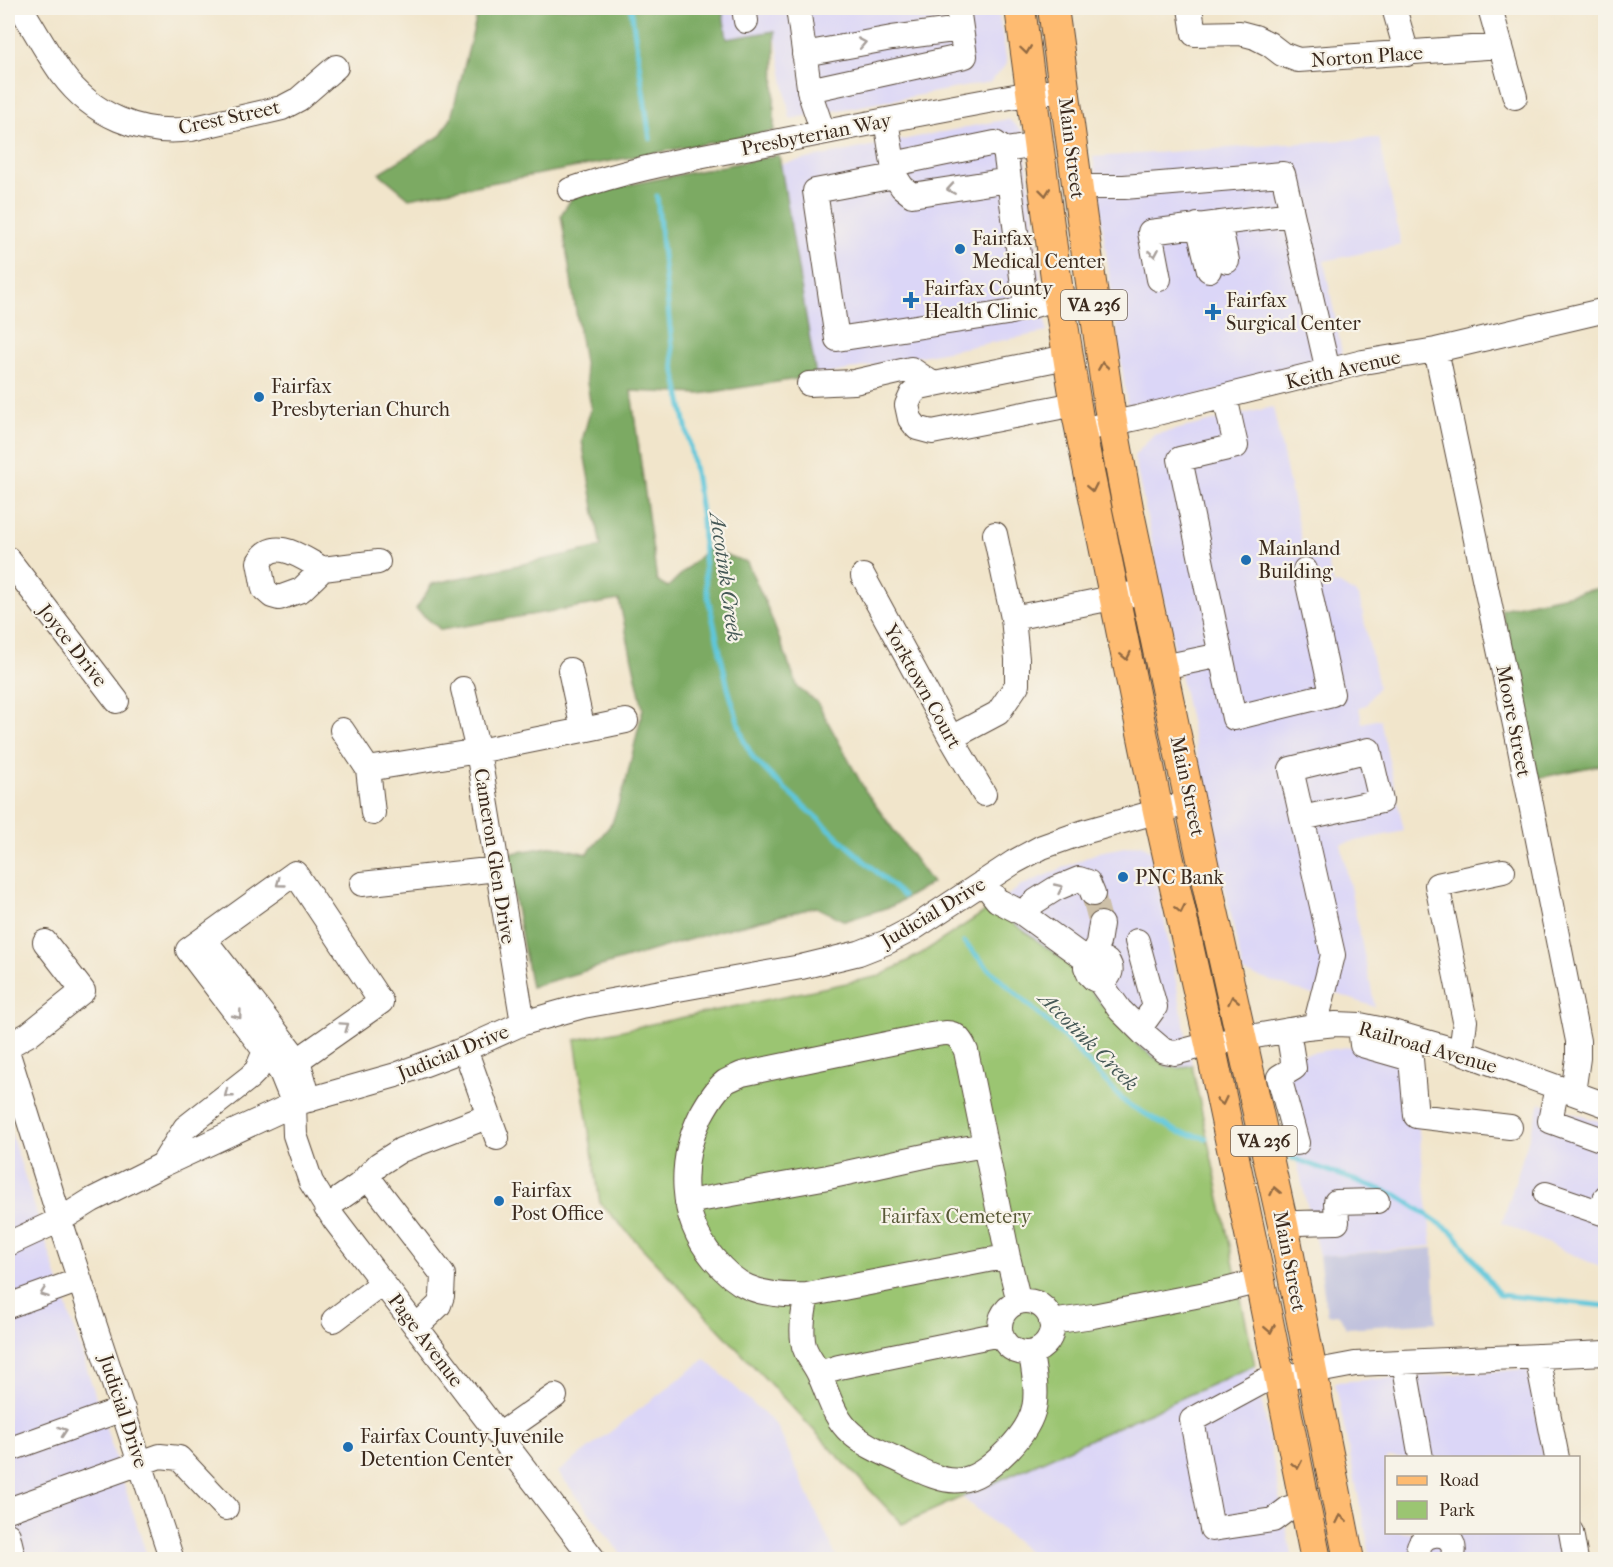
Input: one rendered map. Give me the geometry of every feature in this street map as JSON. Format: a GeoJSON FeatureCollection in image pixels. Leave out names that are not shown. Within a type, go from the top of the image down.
{"type":"FeatureCollection","features":[{"type":"Feature","properties":{"kind":"main road","name":"Main Street"},"geometry":{"type":"LineString","coordinates":[[1020,8],[1067,357],[1078,417],[1158,811],[1210,1044],[1280,1378],[1305,1505],[1312,1559]]}},
{"type":"Feature","properties":{"kind":"main road","name":"Main Street"},"geometry":{"type":"LineString","coordinates":[[1053,8],[1112,423],[1213,911],[1283,1225],[1348,1555]]}},
{"type":"Feature","properties":{"kind":"main road"},"geometry":{"type":"LineString","coordinates":[[1312,1559],[1348,1555]]}},
{"type":"Feature","properties":{"kind":"street","name":"Crest Street"},"geometry":{"type":"LineString","coordinates":[[21,8],[62,73],[85,98],[114,118],[151,129],[178,131],[191,129],[282,108],[299,99],[336,67]]}},
{"type":"Feature","properties":{"kind":"street"},"geometry":{"type":"LineString","coordinates":[[798,8],[809,90],[823,132]]}},
{"type":"Feature","properties":{"kind":"street","name":"Norton Place"},"geometry":{"type":"LineString","coordinates":[[1190,8],[1194,34],[1240,33],[1269,44],[1282,54],[1298,60],[1501,46]]}},
{"type":"Feature","properties":{"kind":"street"},"geometry":{"type":"LineString","coordinates":[[1394,8],[1407,54]]}},
{"type":"Feature","properties":{"kind":"street"},"geometry":{"type":"LineString","coordinates":[[1490,8],[1515,97]]}},
{"type":"Feature","properties":{"kind":"street"},"geometry":{"type":"LineString","coordinates":[[804,54],[892,38],[960,18],[965,56],[809,90]]}},
{"type":"Feature","properties":{"kind":"street","name":"Presbyterian Way"},"geometry":{"type":"LineString","coordinates":[[570,190],[653,167],[823,132],[1032,93],[1065,91]]}},
{"type":"Feature","properties":{"kind":"street"},"geometry":{"type":"LineString","coordinates":[[886,120],[894,170],[902,187],[912,195],[1009,180]]}},
{"type":"Feature","properties":{"kind":"street"},"geometry":{"type":"LineString","coordinates":[[1038,142],[1005,150],[995,143],[815,191],[837,339],[1007,313],[1059,300]]}},
{"type":"Feature","properties":{"kind":"street"},"geometry":{"type":"LineString","coordinates":[[1005,150],[1026,307]]}},
{"type":"Feature","properties":{"kind":"street"},"geometry":{"type":"LineString","coordinates":[[1078,187],[1124,187],[1283,174],[1328,371]]}},
{"type":"Feature","properties":{"kind":"street"},"geometry":{"type":"LineString","coordinates":[[1159,279],[1150,232],[1292,214]]}},
{"type":"Feature","properties":{"kind":"street"},"geometry":{"type":"LineString","coordinates":[[1208,224],[1218,266]]}},
{"type":"Feature","properties":{"kind":"street","name":"Keith Avenue"},"geometry":{"type":"LineString","coordinates":[[933,384],[920,387],[912,394],[907,405],[910,419],[917,428],[932,432],[1078,417],[1112,423],[1363,362],[1436,350],[1605,310]]}},
{"type":"Feature","properties":{"kind":"street","name":"Moore Street"},"geometry":{"type":"LineString","coordinates":[[1436,350],[1518,739],[1578,1041],[1578,1058],[1550,1121],[1605,1141]]}},
{"type":"Feature","properties":{"kind":"street"},"geometry":{"type":"LineString","coordinates":[[809,384],[854,382],[911,369],[933,384],[1067,357]]}},
{"type":"Feature","properties":{"kind":"street"},"geometry":{"type":"LineString","coordinates":[[1225,397],[1236,446],[1180,459],[1234,718],[1332,694],[1305,570]]}},
{"type":"Feature","properties":{"kind":"street"},"geometry":{"type":"LineString","coordinates":[[951,738],[998,713],[1017,686],[1013,618],[995,534]]}},
{"type":"Feature","properties":{"kind":"street"},"geometry":{"type":"LineString","coordinates":[[323,569],[378,562]]}},
{"type":"Feature","properties":{"kind":"street","name":"Joyce Drive"},"geometry":{"type":"LineString","coordinates":[[10,569],[117,701]]}},
{"type":"Feature","properties":{"kind":"street","name":"Yorktown Court"},"geometry":{"type":"LineString","coordinates":[[863,576],[984,794]]}},
{"type":"Feature","properties":{"kind":"street"},"geometry":{"type":"LineString","coordinates":[[1013,618],[1146,590]]}},
{"type":"Feature","properties":{"kind":"street"},"geometry":{"type":"LineString","coordinates":[[1162,667],[1221,655]]}},
{"type":"Feature","properties":{"kind":"street"},"geometry":{"type":"LineString","coordinates":[[570,670],[583,730]]}},
{"type":"Feature","properties":{"kind":"street","name":"Cameron Glen Drive"},"geometry":{"type":"LineString","coordinates":[[464,689],[478,751],[523,1023]]}},
{"type":"Feature","properties":{"kind":"street"},"geometry":{"type":"LineString","coordinates":[[368,769],[478,751],[626,721]]}},
{"type":"Feature","properties":{"kind":"street"},"geometry":{"type":"LineString","coordinates":[[342,730],[368,769],[373,813]]}},
{"type":"Feature","properties":{"kind":"street","name":"Judicial Drive"},"geometry":{"type":"LineString","coordinates":[[172,1560],[60,1220],[92,1200],[162,1165],[301,1102],[396,1075],[465,1049],[523,1023],[583,1006],[801,967],[859,953],[914,928],[991,877],[1042,847],[1191,802]]}},
{"type":"Feature","properties":{"kind":"street"},"geometry":{"type":"LineString","coordinates":[[1302,818],[1333,955],[1316,1026]]}},
{"type":"Feature","properties":{"kind":"street"},"geometry":{"type":"LineString","coordinates":[[362,884],[497,869]]}},
{"type":"Feature","properties":{"kind":"street"},"geometry":{"type":"LineString","coordinates":[[1461,1052],[1465,1022],[1437,885],[1503,871]]}},
{"type":"Feature","properties":{"kind":"street"},"geometry":{"type":"LineString","coordinates":[[298,1060],[381,1002],[295,873],[188,950],[265,1050],[301,1102]]}},
{"type":"Feature","properties":{"kind":"street"},"geometry":{"type":"LineString","coordinates":[[991,877],[997,900],[1022,913],[1094,971],[1120,1010],[1139,1029],[1155,1007],[1137,941]]}},
{"type":"Feature","properties":{"kind":"street"},"geometry":{"type":"LineString","coordinates":[[1022,913],[1055,889],[1079,879],[1088,882],[1093,894]]}},
{"type":"Feature","properties":{"kind":"street"},"geometry":{"type":"LineString","coordinates":[[1094,971],[1101,924]]}},
{"type":"Feature","properties":{"kind":"street"},"geometry":{"type":"LineString","coordinates":[[204,939],[298,1060],[301,1102]]}},
{"type":"Feature","properties":{"kind":"street"},"geometry":{"type":"LineString","coordinates":[[8,1046],[29,1034],[83,991],[45,942]]}},
{"type":"Feature","properties":{"kind":"street","name":"Railroad Avenue"},"geometry":{"type":"LineString","coordinates":[[1139,1029],[1164,1051],[1175,1053],[1210,1044],[1288,1030],[1336,1024],[1360,1025],[1461,1052],[1605,1105]]}},
{"type":"Feature","properties":{"kind":"street"},"geometry":{"type":"LineString","coordinates":[[1360,1025],[1362,1046],[1411,1059],[1416,1116],[1510,1127]]}},
{"type":"Feature","properties":{"kind":"street"},"geometry":{"type":"LineString","coordinates":[[1288,1030],[1294,1068],[1279,1077],[1297,1143]]}},
{"type":"Feature","properties":{"kind":"street"},"geometry":{"type":"LineString","coordinates":[[1008,1257],[807,1295],[789,1296],[761,1292],[738,1282],[721,1268],[698,1238],[687,1202],[685,1165],[691,1140],[705,1106],[726,1081],[741,1074],[925,1036],[950,1033],[959,1037],[966,1052],[1019,1302]]}},
{"type":"Feature","properties":{"kind":"street"},"geometry":{"type":"LineString","coordinates":[[326,1208],[362,1182],[379,1164],[401,1150],[493,1127],[465,1049]]}},
{"type":"Feature","properties":{"kind":"street"},"geometry":{"type":"LineString","coordinates":[[162,1165],[185,1128],[257,1070],[265,1050]]}},
{"type":"Feature","properties":{"kind":"street"},"geometry":{"type":"LineString","coordinates":[[8,1054],[60,1220],[8,1244]]}},
{"type":"Feature","properties":{"kind":"street","name":"Page Avenue"},"geometry":{"type":"LineString","coordinates":[[301,1102],[295,1135],[311,1182],[326,1208],[594,1560]]}},
{"type":"Feature","properties":{"kind":"street"},"geometry":{"type":"LineString","coordinates":[[687,1202],[828,1177],[985,1145]]}},
{"type":"Feature","properties":{"kind":"street"},"geometry":{"type":"LineString","coordinates":[[362,1182],[441,1299],[435,1309],[416,1327]]}},
{"type":"Feature","properties":{"kind":"street"},"geometry":{"type":"LineString","coordinates":[[1546,1194],[1602,1213],[1605,1197]]}},
{"type":"Feature","properties":{"kind":"street"},"geometry":{"type":"LineString","coordinates":[[1283,1225],[1337,1222],[1336,1202],[1377,1201]]}},
{"type":"Feature","properties":{"kind":"street"},"geometry":{"type":"LineString","coordinates":[[8,1306],[80,1280]]}},
{"type":"Feature","properties":{"kind":"street"},"geometry":{"type":"LineString","coordinates":[[1051,1322],[1221,1291],[1260,1281]]}},
{"type":"Feature","properties":{"kind":"street"},"geometry":{"type":"LineString","coordinates":[[334,1320],[383,1283]]}},
{"type":"Feature","properties":{"kind":"street"},"geometry":{"type":"LineString","coordinates":[[807,1295],[803,1317],[805,1350],[819,1373],[840,1422],[853,1435],[928,1475],[944,1480],[961,1481],[976,1476],[992,1466],[1020,1438],[1034,1412],[1035,1378],[1031,1353]]}},
{"type":"Feature","properties":{"kind":"street"},"geometry":{"type":"LineString","coordinates":[[1028,1301],[1043,1307],[1051,1322],[1050,1339],[1045,1346],[1031,1353],[1023,1354],[1015,1351],[1003,1341],[1000,1334],[999,1325],[1005,1310],[1019,1302],[1028,1301]]}},
{"type":"Feature","properties":{"kind":"street"},"geometry":{"type":"LineString","coordinates":[[819,1373],[1000,1334]]}},
{"type":"Feature","properties":{"kind":"street"},"geometry":{"type":"LineString","coordinates":[[1305,1505],[1288,1508],[1273,1520],[1212,1529],[1192,1420],[1264,1381],[1355,1364],[1605,1353]]}},
{"type":"Feature","properties":{"kind":"street"},"geometry":{"type":"LineString","coordinates":[[1537,1356],[1557,1456]]}},
{"type":"Feature","properties":{"kind":"street"},"geometry":{"type":"LineString","coordinates":[[1404,1362],[1421,1456]]}},
{"type":"Feature","properties":{"kind":"street"},"geometry":{"type":"LineString","coordinates":[[499,1435],[555,1396]]}},
{"type":"Feature","properties":{"kind":"street"},"geometry":{"type":"LineString","coordinates":[[8,1450],[123,1409]]}},
{"type":"Feature","properties":{"kind":"street"},"geometry":{"type":"LineString","coordinates":[[8,1510],[160,1456],[180,1458],[226,1508]]}},
{"type":"Feature","properties":{"kind":"street"},"geometry":{"type":"LineString","coordinates":[[1421,1560],[1419,1546],[1431,1534]]}},
{"type":"Feature","properties":{"kind":"street"},"geometry":{"type":"LineString","coordinates":[[1439,1534],[1447,1537],[1453,1544],[1452,1560]]}},
{"type":"Feature","properties":{"kind":"street"},"geometry":{"type":"LineString","coordinates":[[1571,1534],[1576,1560]]}},
{"type":"Feature","properties":{"kind":"street"},"geometry":{"type":"LineString","coordinates":[[8,1535],[14,1560]]}},
{"type":"Feature","properties":{"kind":"shaded area"},"geometry":{"type":"Polygon","coordinates":[[[722,8],[998,8],[1007,64],[990,82],[790,119],[775,31],[727,39],[722,8]]]}},
{"type":"Feature","properties":{"kind":"shaded area"},"geometry":{"type":"Polygon","coordinates":[[[1008,119],[1023,131],[1047,332],[816,376],[781,164],[1008,119]]]}},
{"type":"Feature","properties":{"kind":"shaded area"},"geometry":{"type":"Polygon","coordinates":[[[1379,138],[1401,245],[1324,261],[1344,363],[1128,411],[1093,157],[1379,138]]]}},
{"type":"Feature","properties":{"kind":"shaded area"},"geometry":{"type":"Polygon","coordinates":[[[1273,407],[1305,557],[1326,553],[1333,585],[1340,584],[1359,596],[1378,687],[1366,705],[1359,707],[1362,723],[1380,719],[1404,831],[1341,844],[1375,1007],[1337,994],[1319,997],[1243,972],[1134,456],[1153,435],[1273,407]]]}},
{"type":"Feature","properties":{"kind":"shaded area"},"geometry":{"type":"Polygon","coordinates":[[[1141,844],[1151,851],[1192,1065],[1180,1068],[1168,1067],[1137,1045],[1066,962],[992,907],[1021,886],[1099,852],[1141,844]]]}},
{"type":"Feature","properties":{"kind":"shaded area"},"geometry":{"type":"Polygon","coordinates":[[[1378,1042],[1410,1054],[1432,1246],[1319,1256],[1273,1059],[1378,1042]]]}},
{"type":"Feature","properties":{"kind":"shaded area"},"geometry":{"type":"Polygon","coordinates":[[[1540,1103],[1605,1123],[1605,1269],[1502,1223],[1540,1103]]]}},
{"type":"Feature","properties":{"kind":"shaded area"},"geometry":{"type":"Polygon","coordinates":[[[8,1124],[112,1447],[148,1559],[8,1559],[8,1124]]]}},
{"type":"Feature","properties":{"kind":"shaded area"},"geometry":{"type":"Polygon","coordinates":[[[1433,1248],[1436,1322],[1346,1328],[1339,1314],[1327,1315],[1319,1256],[1433,1248]]]}},
{"type":"Feature","properties":{"kind":"shaded area"},"geometry":{"type":"Polygon","coordinates":[[[705,1359],[777,1426],[836,1556],[830,1560],[625,1559],[558,1472],[705,1359]]]}},
{"type":"Feature","properties":{"kind":"shaded area"},"geometry":{"type":"Polygon","coordinates":[[[1255,1365],[1292,1559],[1037,1559],[962,1497],[1255,1365]]]}},
{"type":"Feature","properties":{"kind":"shaded area"},"geometry":{"type":"Polygon","coordinates":[[[1528,1369],[1544,1456],[1385,1456],[1385,1534],[1558,1534],[1563,1559],[1371,1559],[1335,1382],[1528,1369]]]}},
{"type":"Feature","properties":{"kind":"green space"},"geometry":{"type":"Polygon","coordinates":[[[479,8],[722,8],[727,39],[775,31],[774,131],[409,198],[379,173],[440,136],[451,118],[479,8]]]}},
{"type":"Feature","properties":{"kind":"green space"},"geometry":{"type":"Polygon","coordinates":[[[779,155],[816,376],[700,394],[631,391],[657,581],[668,587],[707,549],[747,562],[766,604],[798,688],[817,702],[866,792],[932,883],[892,906],[845,921],[816,907],[718,931],[531,987],[506,854],[554,846],[587,854],[612,823],[625,785],[643,709],[619,600],[441,630],[416,609],[432,584],[601,547],[582,441],[591,408],[561,215],[573,196],[779,155]]]}},
{"type":"Feature","properties":{"kind":"green space"},"geometry":{"type":"Polygon","coordinates":[[[1605,587],[1605,764],[1538,778],[1501,609],[1605,587]]]}},
{"type":"Feature","properties":{"kind":"green space","name":"Fairfax Cemetery"},"geometry":{"type":"Polygon","coordinates":[[[992,907],[1066,962],[1137,1045],[1168,1067],[1180,1068],[1192,1065],[1255,1365],[902,1524],[600,1203],[575,1040],[880,976],[922,953],[992,907]]]}},
{"type":"Feature","properties":{"kind":"waterway","name":"Accotink Creek"},"geometry":{"type":"LineString","coordinates":[[631,8],[650,139]]}},
{"type":"Feature","properties":{"kind":"waterway","name":"Accotink Creek"},"geometry":{"type":"LineString","coordinates":[[657,196],[674,366],[702,519],[706,588],[728,688],[744,741],[754,759],[772,777],[903,896]]}},
{"type":"Feature","properties":{"kind":"waterway","name":"Accotink Creek"},"geometry":{"type":"LineString","coordinates":[[964,942],[989,969],[1063,1036],[1126,1103],[1178,1132],[1206,1138]]}},
{"type":"Feature","properties":{"kind":"waterway","name":"Accotink Creek"},"geometry":{"type":"LineString","coordinates":[[1292,1158],[1397,1195],[1454,1233],[1500,1295],[1606,1306]]}},
{"type":"Feature","properties":{"kind":"tunnel"},"geometry":{"type":"LineString","coordinates":[[1093,894],[1101,924]]}},
{"type":"Feature","properties":{"kind":"place","name":"Fairfax Medical Center"},"geometry":{"type":"Point","coordinates":[960,249]}},
{"type":"Feature","properties":{"kind":"place","name":"Fairfax County Health Clinic"},"geometry":{"type":"Point","coordinates":[911,300]}},
{"type":"Feature","properties":{"kind":"place","name":"Fairfax Surgical Center"},"geometry":{"type":"Point","coordinates":[1213,312]}},
{"type":"Feature","properties":{"kind":"place","name":"Fairfax Presbyterian Church"},"geometry":{"type":"Point","coordinates":[259,397]}},
{"type":"Feature","properties":{"kind":"place","name":"Mainland Building"},"geometry":{"type":"Point","coordinates":[1246,560]}},
{"type":"Feature","properties":{"kind":"place","name":"PNC Bank"},"geometry":{"type":"Point","coordinates":[1123,877]}},
{"type":"Feature","properties":{"kind":"place","name":"Fairfax Post Office"},"geometry":{"type":"Point","coordinates":[499,1201]}},
{"type":"Feature","properties":{"kind":"place","name":"Fairfax County Juvenile Detention Center"},"geometry":{"type":"Point","coordinates":[348,1447]}}]}
